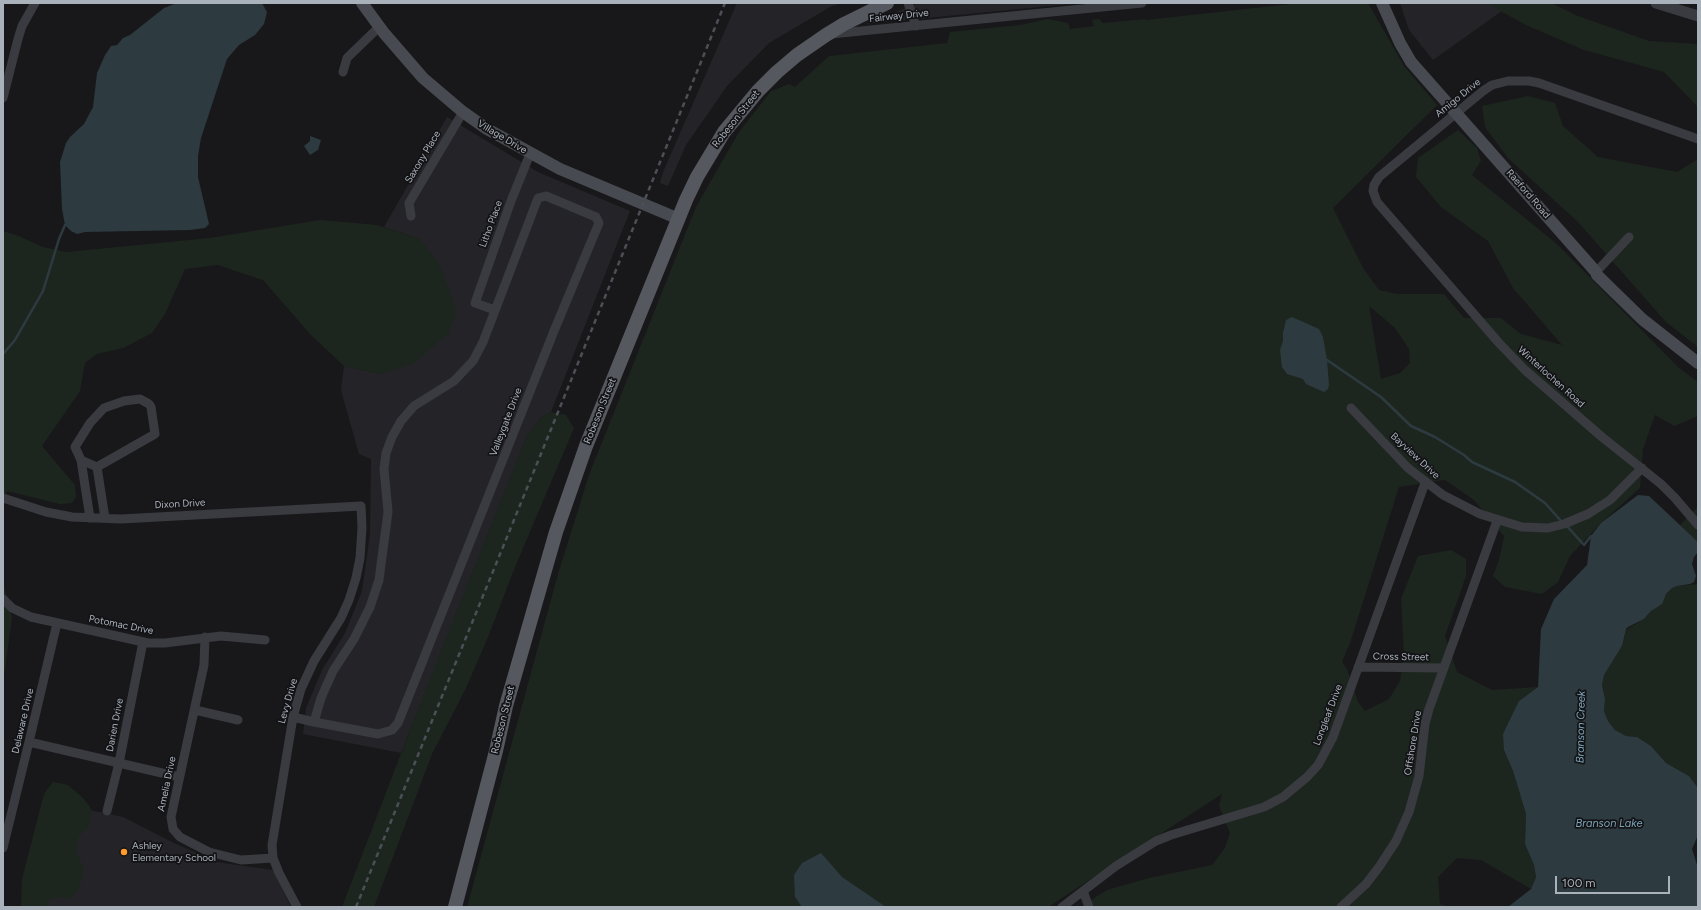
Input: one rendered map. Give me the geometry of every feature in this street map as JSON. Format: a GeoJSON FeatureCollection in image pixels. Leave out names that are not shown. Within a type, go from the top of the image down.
{"type":"FeatureCollection","features":[{"type":"Feature","properties":{"kind":"main road","name":"Village Drive"},"geometry":{"type":"LineString","coordinates":[[362,3],[379,27],[423,78],[463,112],[487,129],[530,154],[560,169],[679,219]]}},
{"type":"Feature","properties":{"kind":"main road","name":"Robeson Street"},"geometry":{"type":"LineString","coordinates":[[455,907],[496,751],[506,706],[556,532],[586,446],[697,177],[710,154],[741,111],[777,72],[797,55],[826,35],[848,22],[887,3]]}},
{"type":"Feature","properties":{"kind":"main road","name":"Raeford Road"},"geometry":{"type":"LineString","coordinates":[[1382,3],[1411,62],[1597,274],[1615,294],[1642,319],[1698,363]]}},
{"type":"Feature","properties":{"kind":"street"},"geometry":{"type":"LineString","coordinates":[[3,98],[22,26],[35,3]]}},
{"type":"Feature","properties":{"kind":"street"},"geometry":{"type":"LineString","coordinates":[[908,3],[916,26]]}},
{"type":"Feature","properties":{"kind":"street","name":"Fairway Drive"},"geometry":{"type":"LineString","coordinates":[[826,35],[1142,3]]}},
{"type":"Feature","properties":{"kind":"street"},"geometry":{"type":"LineString","coordinates":[[1656,3],[1698,16]]}},
{"type":"Feature","properties":{"kind":"street"},"geometry":{"type":"LineString","coordinates":[[343,72],[347,58],[379,27]]}},
{"type":"Feature","properties":{"kind":"street","name":"Amigo Drive"},"geometry":{"type":"LineString","coordinates":[[1403,232],[1377,202],[1373,191],[1376,181],[1456,113],[1492,85],[1508,81],[1529,81],[1698,139]]}},
{"type":"Feature","properties":{"kind":"street","name":"Saxony Place"},"geometry":{"type":"LineString","coordinates":[[411,216],[409,203],[463,112]]}},
{"type":"Feature","properties":{"kind":"street","name":"Litho Place"},"geometry":{"type":"LineString","coordinates":[[495,310],[475,303],[511,201],[530,154]]}},
{"type":"Feature","properties":{"kind":"street","name":"Valleygate Drive"},"geometry":{"type":"LineString","coordinates":[[293,718],[314,722],[378,734],[392,730],[398,724],[554,331],[599,223],[596,217],[546,196],[538,198],[483,342],[473,361],[454,381],[414,406],[401,421],[392,437],[386,453],[384,469],[388,512],[379,580],[370,607],[354,639],[333,671],[321,698],[314,722]]}},
{"type":"Feature","properties":{"kind":"street","name":"Winterlochen Road"},"geometry":{"type":"LineString","coordinates":[[1403,232],[1499,343],[1525,370],[1602,438],[1642,468],[1676,498],[1698,525]]}},
{"type":"Feature","properties":{"kind":"street"},"geometry":{"type":"LineString","coordinates":[[1596,272],[1629,238]]}},
{"type":"Feature","properties":{"kind":"street"},"geometry":{"type":"LineString","coordinates":[[90,518],[81,460],[75,447],[90,423],[104,408],[124,401],[136,399],[146,401],[151,407],[155,434],[97,467]]}},
{"type":"Feature","properties":{"kind":"street","name":"Bayview Drive"},"geometry":{"type":"LineString","coordinates":[[1351,408],[1408,468],[1425,483],[1461,506],[1497,521],[1522,527],[1548,528],[1574,521],[1610,500],[1642,468]]}},
{"type":"Feature","properties":{"kind":"street"},"geometry":{"type":"LineString","coordinates":[[81,460],[97,467]]}},
{"type":"Feature","properties":{"kind":"street"},"geometry":{"type":"LineString","coordinates":[[97,467],[105,518]]}},
{"type":"Feature","properties":{"kind":"street","name":"Longleaf Drive"},"geometry":{"type":"LineString","coordinates":[[1062,907],[1116,866],[1156,841],[1170,834],[1264,806],[1283,797],[1296,788],[1307,777],[1326,752],[1333,738],[1425,483]]}},
{"type":"Feature","properties":{"kind":"street","name":"Dixon Drive"},"geometry":{"type":"LineString","coordinates":[[3,498],[46,512],[72,517],[121,519],[361,506]]}},
{"type":"Feature","properties":{"kind":"street","name":"Levy Drive"},"geometry":{"type":"LineString","coordinates":[[297,907],[279,873],[274,858],[272,845],[293,718],[301,689],[314,661],[341,618],[349,600],[360,558],[362,528],[361,506]]}},
{"type":"Feature","properties":{"kind":"street","name":"Offshore Drive"},"geometry":{"type":"LineString","coordinates":[[1341,907],[1360,890],[1379,867],[1403,826],[1415,792],[1425,724],[1429,709],[1497,521]]}},
{"type":"Feature","properties":{"kind":"street","name":"Potomac Drive"},"geometry":{"type":"LineString","coordinates":[[3,599],[12,608],[31,617],[143,642],[165,643],[221,636],[265,640]]}},
{"type":"Feature","properties":{"kind":"street","name":"Delaware Drive"},"geometry":{"type":"LineString","coordinates":[[3,848],[30,742],[57,623]]}},
{"type":"Feature","properties":{"kind":"street","name":"Amelia Drive"},"geometry":{"type":"LineString","coordinates":[[205,637],[204,665],[171,817],[173,829],[180,837],[209,852],[241,860],[274,858]]}},
{"type":"Feature","properties":{"kind":"street","name":"Darien Drive"},"geometry":{"type":"LineString","coordinates":[[107,811],[119,763],[143,642]]}},
{"type":"Feature","properties":{"kind":"street","name":"Cross Street"},"geometry":{"type":"LineString","coordinates":[[1358,667],[1443,668]]}},
{"type":"Feature","properties":{"kind":"street"},"geometry":{"type":"LineString","coordinates":[[195,710],[238,720]]}},
{"type":"Feature","properties":{"kind":"street"},"geometry":{"type":"LineString","coordinates":[[30,742],[179,777]]}},
{"type":"Feature","properties":{"kind":"street"},"geometry":{"type":"LineString","coordinates":[[1083,891],[1089,907]]}},
{"type":"Feature","properties":{"kind":"shaded area"},"geometry":{"type":"Polygon","coordinates":[[[737,3],[841,3],[830,7],[769,43],[727,86],[686,145],[668,186],[660,183],[663,172],[737,3]]]}},
{"type":"Feature","properties":{"kind":"shaded area"},"geometry":{"type":"Polygon","coordinates":[[[919,3],[1081,3],[865,24],[919,3]]]}},
{"type":"Feature","properties":{"kind":"shaded area"},"geometry":{"type":"Polygon","coordinates":[[[1301,3],[1368,3],[1404,66],[1437,105],[1333,208],[1363,268],[1379,290],[1397,294],[1444,294],[1464,318],[1501,318],[1521,334],[1562,345],[1513,288],[1488,241],[1441,207],[1416,177],[1418,158],[1458,130],[1477,148],[1481,161],[1472,175],[1557,244],[1678,367],[1698,382],[1698,416],[1674,426],[1655,415],[1643,449],[1640,488],[1601,523],[1570,556],[1558,582],[1542,594],[1505,587],[1493,576],[1499,560],[1504,536],[1474,500],[1445,480],[1399,487],[1350,643],[1342,662],[1347,669],[1358,702],[1365,711],[1389,699],[1400,681],[1404,654],[1401,599],[1418,556],[1451,550],[1466,559],[1466,576],[1445,636],[1457,672],[1492,690],[1538,687],[1519,701],[1504,750],[1513,771],[1526,814],[1525,844],[1534,865],[1536,877],[1531,889],[1481,860],[1457,858],[1438,877],[1440,904],[1449,907],[1080,907],[1107,890],[1149,878],[1212,865],[1225,848],[1230,833],[1219,806],[1222,794],[1048,907],[467,907],[558,574],[589,475],[696,207],[739,132],[771,91],[789,84],[795,87],[829,56],[947,43],[950,32],[1020,25],[1048,19],[1068,23],[1070,29],[1094,26],[1092,20],[1099,19],[1103,23],[1146,20],[1301,3]],[[1369,306],[1381,379],[1400,373],[1410,363],[1409,349],[1395,328],[1369,306]]]}},
{"type":"Feature","properties":{"kind":"shaded area"},"geometry":{"type":"Polygon","coordinates":[[[1400,3],[1513,3],[1433,60],[1409,30],[1400,3]]]}},
{"type":"Feature","properties":{"kind":"shaded area"},"geometry":{"type":"Polygon","coordinates":[[[1486,3],[1551,3],[1578,16],[1649,41],[1698,44],[1698,107],[1664,72],[1584,50],[1526,25],[1486,3]]]}},
{"type":"Feature","properties":{"kind":"shaded area"},"geometry":{"type":"Polygon","coordinates":[[[1528,96],[1555,103],[1563,126],[1598,157],[1677,172],[1698,159],[1698,347],[1666,322],[1578,222],[1508,158],[1485,127],[1482,106],[1528,96]]]}},
{"type":"Feature","properties":{"kind":"shaded area"},"geometry":{"type":"Polygon","coordinates":[[[447,117],[538,172],[630,211],[551,412],[542,417],[527,436],[401,753],[303,734],[306,708],[322,670],[345,633],[362,591],[370,534],[371,459],[359,454],[341,390],[344,366],[380,374],[420,239],[384,227],[447,117]]]}},
{"type":"Feature","properties":{"kind":"shaded area"},"geometry":{"type":"Polygon","coordinates":[[[320,220],[377,225],[420,239],[439,263],[457,312],[448,334],[413,364],[380,374],[344,366],[310,334],[263,280],[218,265],[185,269],[165,314],[152,333],[123,348],[97,354],[85,363],[80,391],[42,446],[75,485],[76,497],[72,503],[60,504],[7,491],[3,498],[3,231],[19,236],[43,247],[66,252],[210,238],[320,220]]]}},
{"type":"Feature","properties":{"kind":"shaded area"},"geometry":{"type":"Polygon","coordinates":[[[551,412],[566,415],[574,428],[466,688],[432,754],[374,907],[342,907],[432,673],[527,436],[542,417],[551,412]]]}},
{"type":"Feature","properties":{"kind":"shaded area"},"geometry":{"type":"Polygon","coordinates":[[[1698,507],[1698,542],[1680,525],[1698,507]]]}},
{"type":"Feature","properties":{"kind":"shaded area"},"geometry":{"type":"Polygon","coordinates":[[[3,582],[12,618],[3,683],[3,582]]]}},
{"type":"Feature","properties":{"kind":"shaded area"},"geometry":{"type":"Polygon","coordinates":[[[1698,584],[1698,788],[1689,776],[1666,763],[1651,746],[1637,737],[1626,736],[1615,730],[1608,721],[1604,711],[1605,699],[1602,685],[1604,675],[1622,646],[1626,630],[1644,619],[1672,588],[1677,586],[1698,584]]]}},
{"type":"Feature","properties":{"kind":"shaded area"},"geometry":{"type":"Polygon","coordinates":[[[53,782],[68,785],[83,798],[92,810],[88,827],[78,838],[76,850],[84,869],[79,889],[71,898],[55,897],[48,901],[49,907],[21,907],[22,879],[44,794],[53,782]]]}},
{"type":"Feature","properties":{"kind":"shaded area","name":"Ashley Elementary School"},"geometry":{"type":"Polygon","coordinates":[[[66,805],[123,817],[216,862],[273,870],[291,907],[39,907],[66,805]]]}},
{"type":"Feature","properties":{"kind":"water"},"geometry":{"type":"Polygon","coordinates":[[[177,3],[262,3],[267,12],[264,24],[255,35],[239,45],[227,59],[201,138],[198,156],[198,177],[209,224],[205,228],[190,230],[85,232],[77,234],[65,225],[62,209],[60,162],[66,143],[70,137],[84,124],[93,107],[97,73],[111,46],[117,45],[123,38],[130,35],[164,8],[177,3]]]}},
{"type":"Feature","properties":{"kind":"water"},"geometry":{"type":"Polygon","coordinates":[[[310,136],[321,140],[318,150],[310,155],[304,146],[310,141],[310,136]]]}},
{"type":"Feature","properties":{"kind":"water"},"geometry":{"type":"Polygon","coordinates":[[[1292,317],[1319,329],[1323,337],[1329,385],[1328,389],[1324,392],[1306,384],[1303,379],[1287,374],[1282,367],[1280,350],[1283,341],[1283,333],[1286,320],[1292,317]]]}},
{"type":"Feature","properties":{"kind":"water","name":"Branson Lake"},"geometry":{"type":"Polygon","coordinates":[[[1638,495],[1649,496],[1698,542],[1698,552],[1694,557],[1692,564],[1696,576],[1694,582],[1690,584],[1672,588],[1666,594],[1662,604],[1651,611],[1644,619],[1626,629],[1622,646],[1604,675],[1602,685],[1605,699],[1604,711],[1608,721],[1615,730],[1626,736],[1637,737],[1651,746],[1666,763],[1689,776],[1698,788],[1698,835],[1692,849],[1698,868],[1698,907],[1508,907],[1531,889],[1536,877],[1534,865],[1525,844],[1526,814],[1513,771],[1504,750],[1503,734],[1519,701],[1538,687],[1541,629],[1554,599],[1587,565],[1591,536],[1601,523],[1638,495]]]}},
{"type":"Feature","properties":{"kind":"water"},"geometry":{"type":"Polygon","coordinates":[[[821,853],[842,877],[886,907],[802,907],[795,897],[794,875],[802,863],[821,853]]]}},
{"type":"Feature","properties":{"kind":"waterway"},"geometry":{"type":"LineString","coordinates":[[3,354],[15,340],[43,291],[59,239],[65,225],[68,224]]}},
{"type":"Feature","properties":{"kind":"waterway"},"geometry":{"type":"LineString","coordinates":[[1327,360],[1381,397],[1411,426],[1435,437],[1464,455],[1472,462],[1515,482],[1545,503],[1562,522]]}},
{"type":"Feature","properties":{"kind":"waterway"},"geometry":{"type":"LineString","coordinates":[[1566,525],[1584,545],[1591,536]]}},
{"type":"Feature","properties":{"kind":"railway"},"geometry":{"type":"LineString","coordinates":[[356,907],[725,3]]}},
{"type":"Feature","properties":{"kind":"place","name":"Ashley Elementary School"},"geometry":{"type":"Point","coordinates":[124,852]}},
{"type":"Feature","properties":{"kind":"water label","name":"Branson Creek"},"geometry":{"type":"Point","coordinates":[1581,727]}}]}
